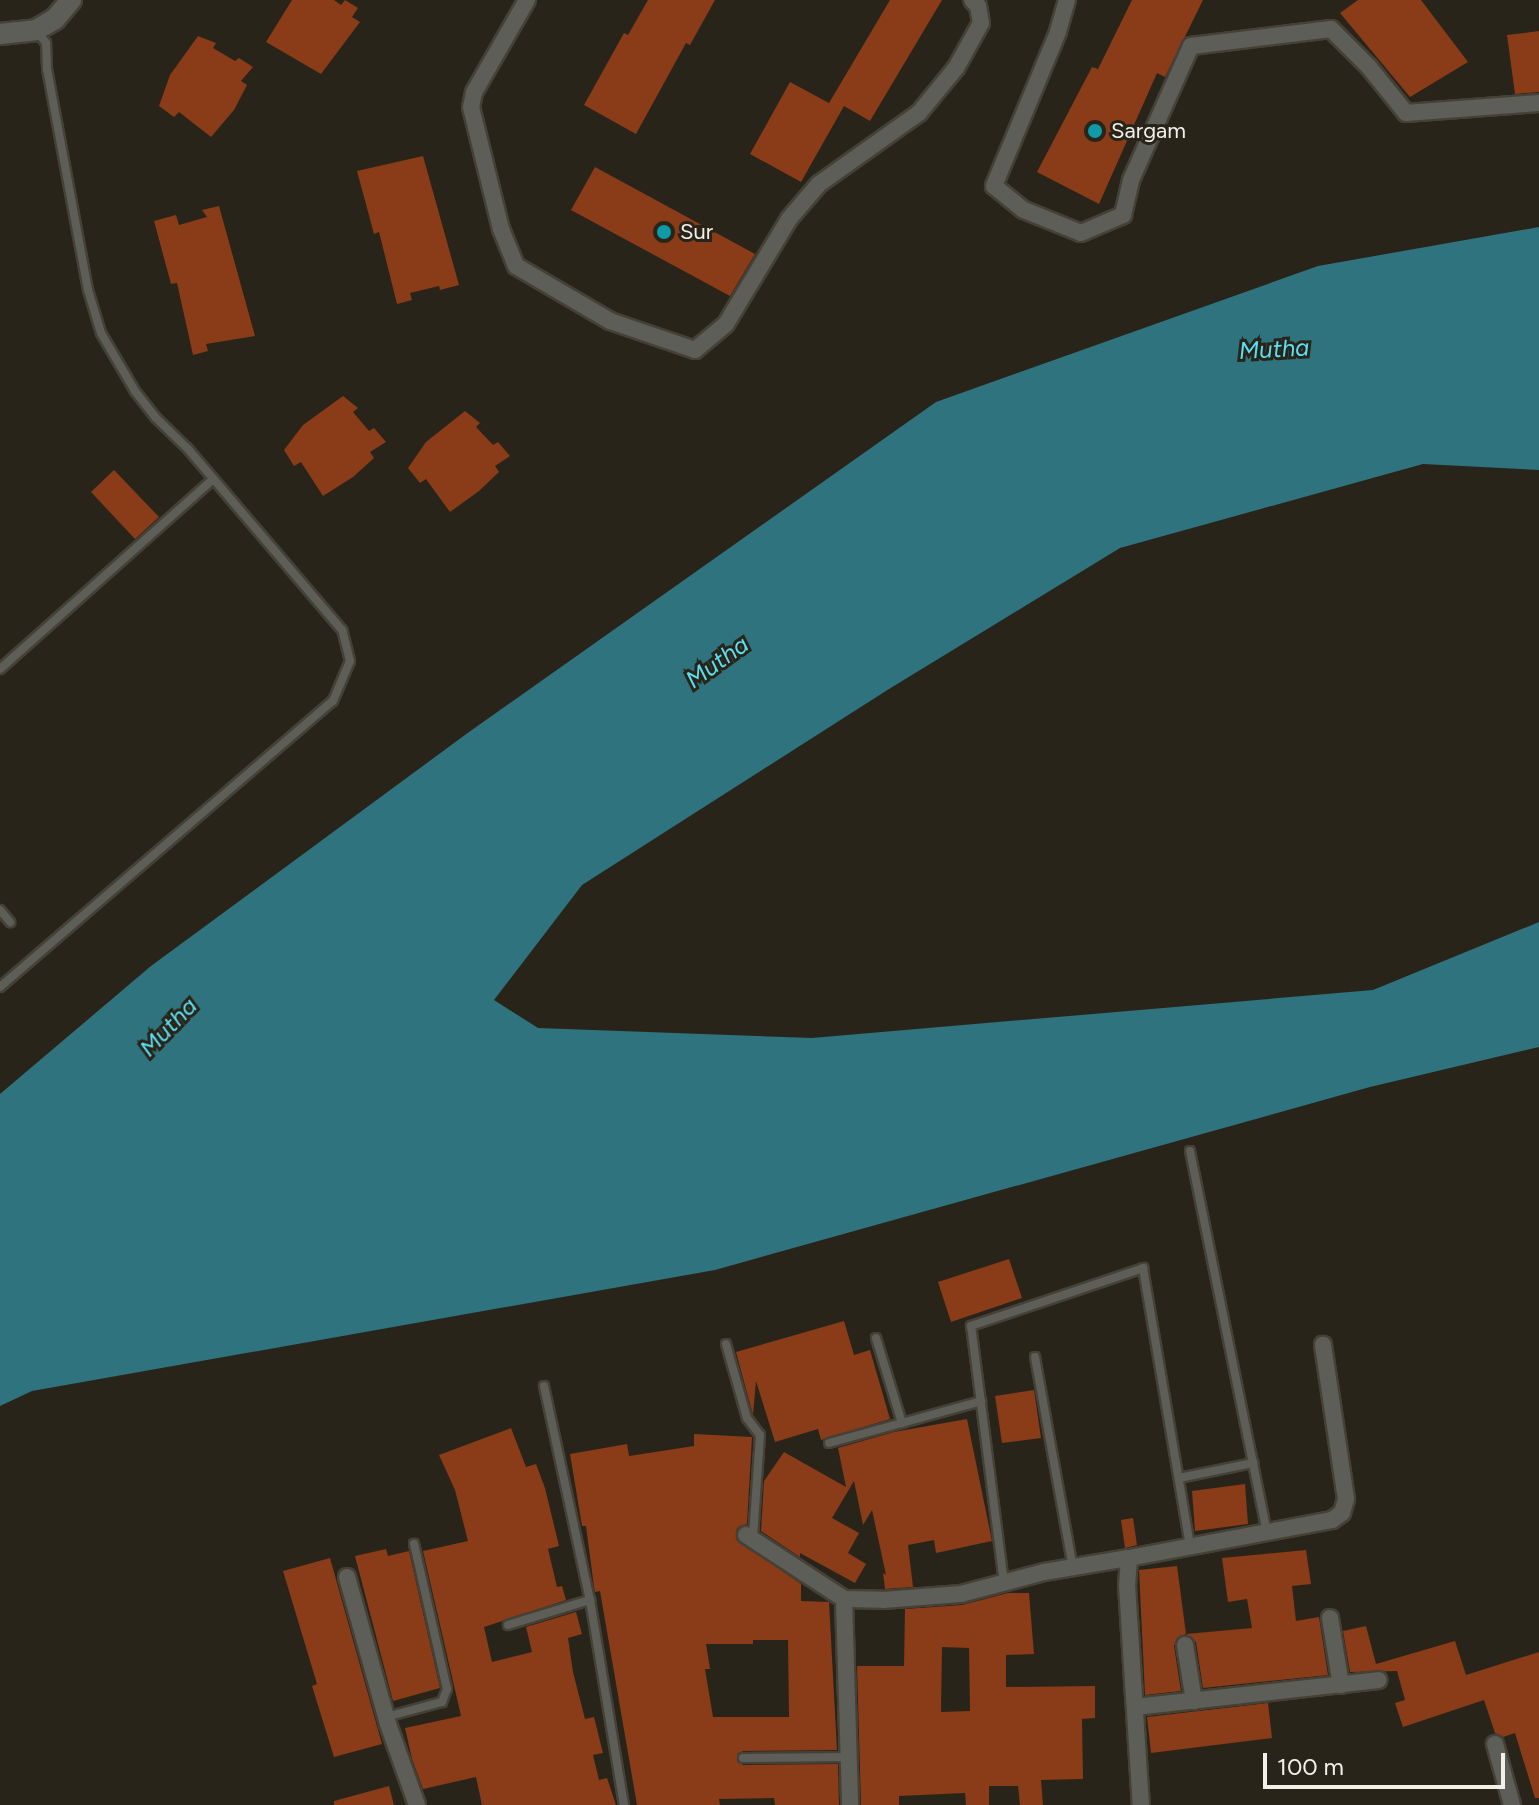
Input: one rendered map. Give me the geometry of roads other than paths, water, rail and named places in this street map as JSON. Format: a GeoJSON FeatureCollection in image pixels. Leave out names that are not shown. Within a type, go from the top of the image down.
{"type":"FeatureCollection","features":[{"type":"Feature","properties":{"kind":"street"},"geometry":{"type":"LineString","coordinates":[[0,34],[36,30],[55,19],[71,0]]}},
{"type":"Feature","properties":{"kind":"street"},"geometry":{"type":"LineString","coordinates":[[527,0],[474,92],[471,107],[501,229],[516,266],[610,321],[695,350],[726,324],[789,219],[819,184],[919,113],[956,68],[981,23],[978,6],[972,0]]}},
{"type":"Feature","properties":{"kind":"street"},"geometry":{"type":"LineString","coordinates":[[1067,0],[1058,32],[994,186],[1024,210],[1081,233],[1123,215],[1131,180],[1191,46],[1331,29],[1369,67],[1406,113],[1539,103]]}},
{"type":"Feature","properties":{"kind":"street"},"geometry":{"type":"LineString","coordinates":[[750,1538],[844,1599],[883,1600],[961,1594],[1073,1569],[1332,1520],[1342,1513],[1346,1499],[1323,1345]]}},
{"type":"Feature","properties":{"kind":"street"},"geometry":{"type":"LineString","coordinates":[[1129,1558],[1127,1585],[1141,1805]]}},
{"type":"Feature","properties":{"kind":"street"},"geometry":{"type":"LineString","coordinates":[[347,1577],[386,1717],[417,1805]]}},
{"type":"Feature","properties":{"kind":"street"},"geometry":{"type":"LineString","coordinates":[[844,1599],[850,1805]]}},
{"type":"Feature","properties":{"kind":"street"},"geometry":{"type":"LineString","coordinates":[[1330,1618],[1341,1685]]}},
{"type":"Feature","properties":{"kind":"street"},"geometry":{"type":"LineString","coordinates":[[1185,1645],[1194,1701]]}},
{"type":"Feature","properties":{"kind":"street"},"geometry":{"type":"LineString","coordinates":[[1135,1707],[1379,1680]]}},
{"type":"Feature","properties":{"kind":"street"},"geometry":{"type":"LineString","coordinates":[[1495,1744],[1512,1805]]}},
{"type":"Feature","properties":{"kind":"lane"},"geometry":{"type":"LineString","coordinates":[[0,987],[333,701],[345,680],[350,661],[342,630],[135,391],[101,333],[88,290],[47,69],[46,43],[36,30]]}},
{"type":"Feature","properties":{"kind":"lane"},"geometry":{"type":"LineString","coordinates":[[0,669],[213,479]]}},
{"type":"Feature","properties":{"kind":"lane"},"geometry":{"type":"LineString","coordinates":[[0,910],[10,922]]}},
{"type":"Feature","properties":{"kind":"lane"},"geometry":{"type":"LineString","coordinates":[[1190,1151],[1267,1533]]}},
{"type":"Feature","properties":{"kind":"lane"},"geometry":{"type":"LineString","coordinates":[[1004,1583],[971,1326],[1143,1268],[1190,1547]]}},
{"type":"Feature","properties":{"kind":"lane"},"geometry":{"type":"LineString","coordinates":[[876,1338],[902,1423]]}},
{"type":"Feature","properties":{"kind":"lane"},"geometry":{"type":"LineString","coordinates":[[726,1344],[747,1418],[760,1435],[750,1538]]}},
{"type":"Feature","properties":{"kind":"lane"},"geometry":{"type":"LineString","coordinates":[[1035,1357],[1073,1569]]}},
{"type":"Feature","properties":{"kind":"lane"},"geometry":{"type":"LineString","coordinates":[[544,1386],[590,1600],[624,1805]]}},
{"type":"Feature","properties":{"kind":"lane"},"geometry":{"type":"LineString","coordinates":[[829,1443],[981,1401]]}},
{"type":"Feature","properties":{"kind":"lane"},"geometry":{"type":"LineString","coordinates":[[1179,1478],[1253,1463]]}},
{"type":"Feature","properties":{"kind":"lane"},"geometry":{"type":"LineString","coordinates":[[386,1717],[442,1702],[447,1689],[414,1544]]}},
{"type":"Feature","properties":{"kind":"lane"},"geometry":{"type":"LineString","coordinates":[[508,1625],[590,1600]]}},
{"type":"Feature","properties":{"kind":"lane"},"geometry":{"type":"LineString","coordinates":[[743,1758],[848,1757]]}},
{"type":"Feature","properties":{"kind":"water","name":"Mutha"},"geometry":{"type":"Polygon","coordinates":[[[1539,227],[1539,470],[1423,464],[1120,548],[889,689],[582,885],[494,1000],[538,1028],[812,1038],[1373,990],[1539,922],[1539,1047],[1370,1087],[715,1270],[32,1391],[0,1406],[0,1094],[151,966],[469,732],[936,402],[1318,266],[1539,227]]]}},
{"type":"Feature","properties":{"kind":"place","name":"Sargam"},"geometry":{"type":"Point","coordinates":[1095,131]}},
{"type":"Feature","properties":{"kind":"place","name":"Sur"},"geometry":{"type":"Point","coordinates":[664,232]}}]}
